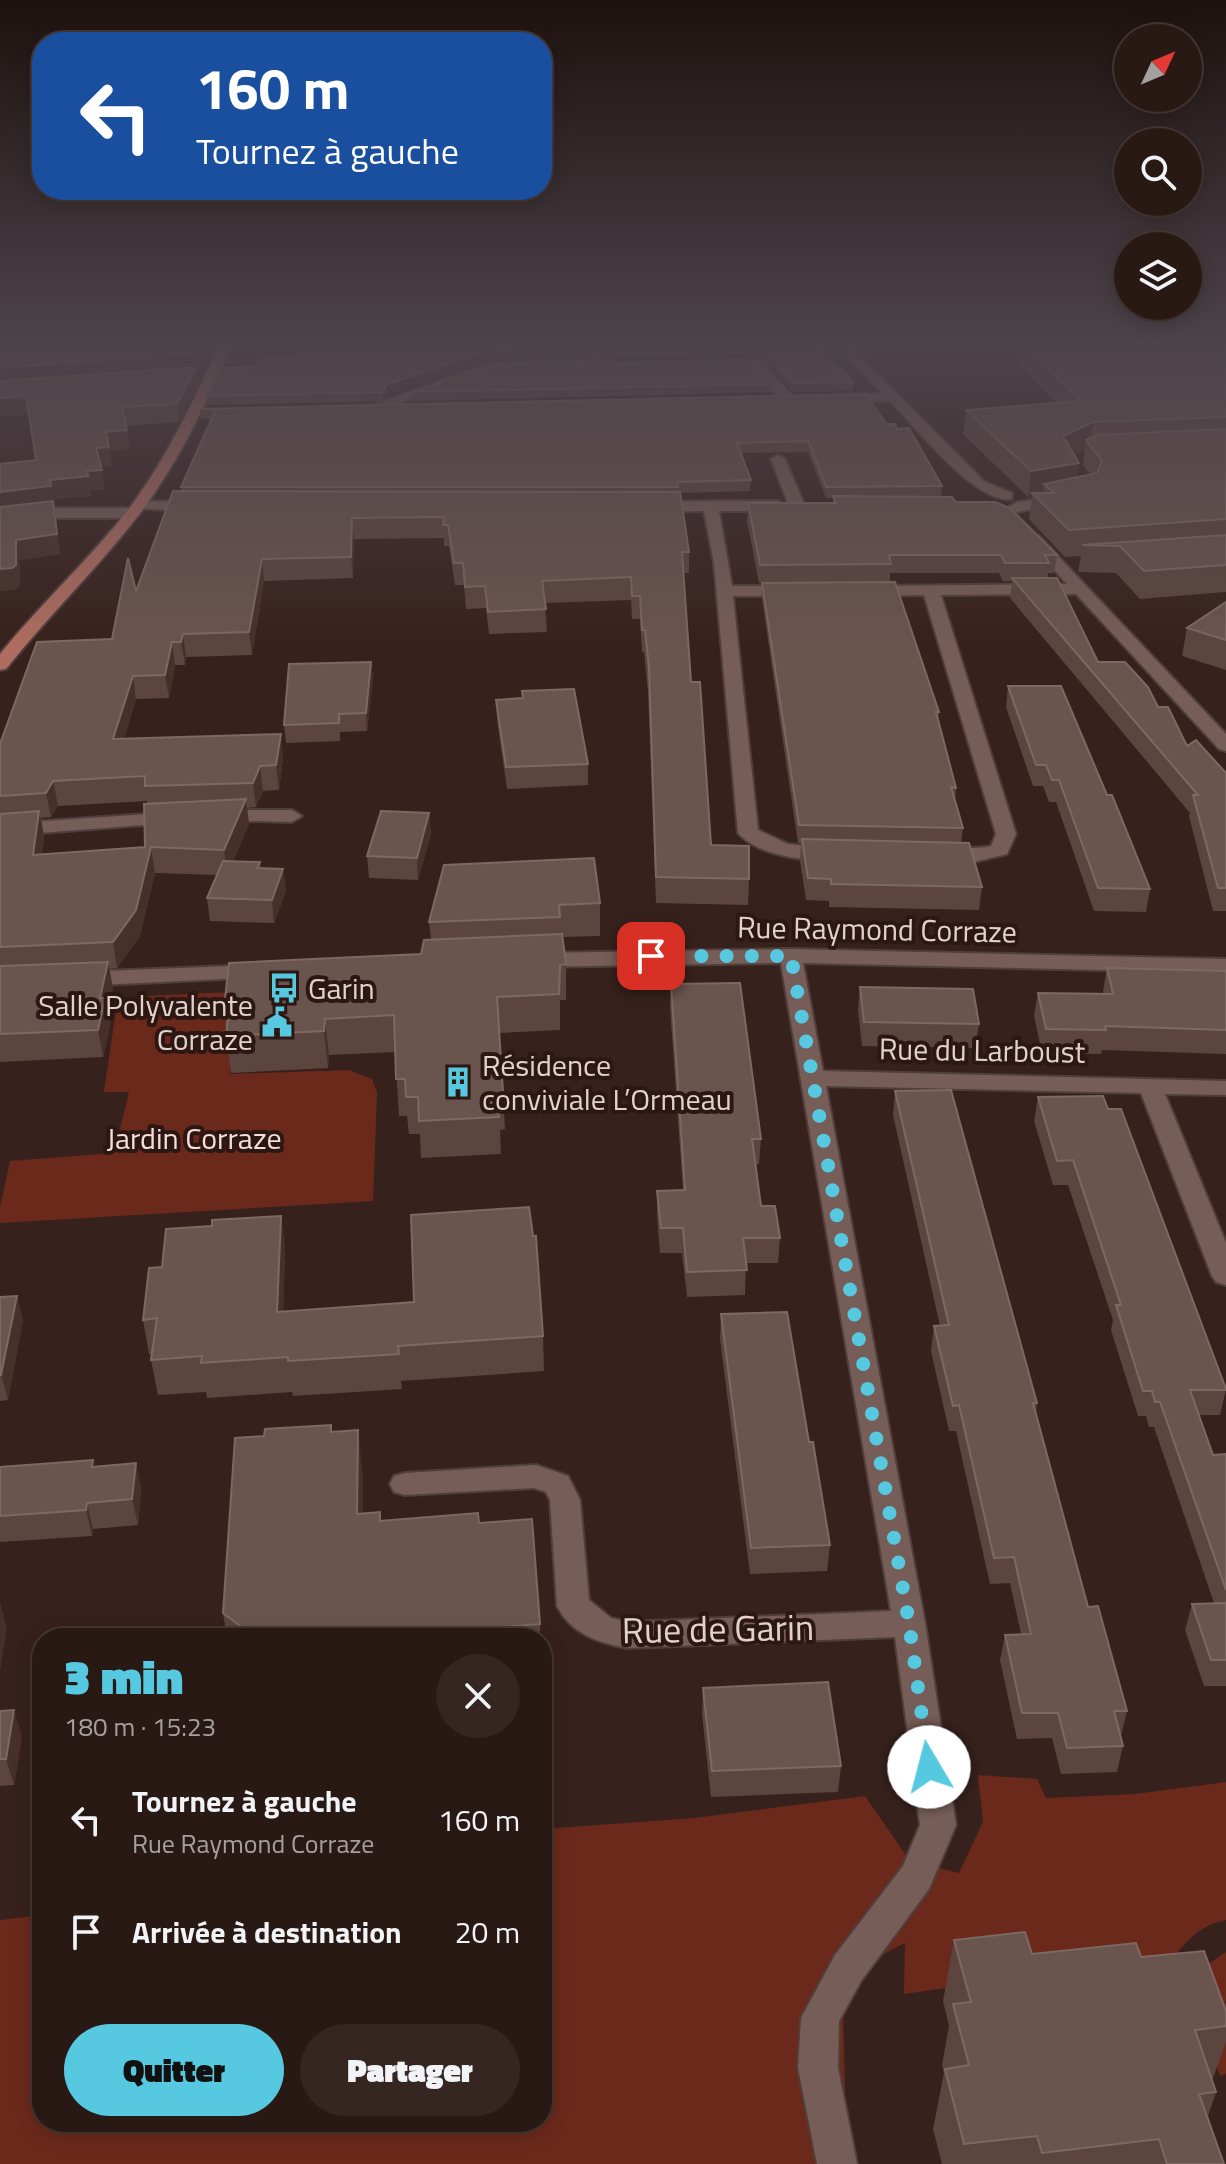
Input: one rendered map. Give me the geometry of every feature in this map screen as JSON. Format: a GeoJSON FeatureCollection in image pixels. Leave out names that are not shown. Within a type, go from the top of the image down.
{"type":"FeatureCollection","features":[{"type":"Feature","properties":{"kind":"main road"},"geometry":{"type":"LineString","coordinates":[[0,665],[135,509],[174,445]]}},
{"type":"Feature","properties":{"kind":"street"},"geometry":{"type":"LineString","coordinates":[[935,445],[977,494],[1008,505],[1078,497]]}},
{"type":"Feature","properties":{"kind":"street"},"geometry":{"type":"LineString","coordinates":[[635,507],[805,506],[778,459]]}},
{"type":"Feature","properties":{"kind":"street"},"geometry":{"type":"LineString","coordinates":[[710,506],[726,591],[748,833],[764,844],[787,852],[849,853]]}},
{"type":"Feature","properties":{"kind":"street"},"geometry":{"type":"LineString","coordinates":[[0,519],[57,513],[219,507]]}},
{"type":"Feature","properties":{"kind":"street"},"geometry":{"type":"LineString","coordinates":[[1026,531],[1226,745]]}},
{"type":"Feature","properties":{"kind":"street"},"geometry":{"type":"LineString","coordinates":[[1060,565],[1081,563]]}},
{"type":"Feature","properties":{"kind":"street"},"geometry":{"type":"LineString","coordinates":[[852,591],[1081,589]]}},
{"type":"Feature","properties":{"kind":"street"},"geometry":{"type":"LineString","coordinates":[[927,855],[974,856],[1000,850],[1006,834],[931,590]]}},
{"type":"Feature","properties":{"kind":"street"},"geometry":{"type":"LineString","coordinates":[[726,591],[805,591]]}},
{"type":"Feature","properties":{"kind":"street"},"geometry":{"type":"LineString","coordinates":[[1204,721],[1223,715]]}},
{"type":"Feature","properties":{"kind":"street"},"geometry":{"type":"LineString","coordinates":[[0,830],[190,817],[292,816]]}},
{"type":"Feature","properties":{"kind":"street","name":"Rue Raymond Corraze"},"geometry":{"type":"LineString","coordinates":[[519,961],[651,956],[791,956],[1226,966]]}},
{"type":"Feature","properties":{"kind":"street"},"geometry":{"type":"LineString","coordinates":[[791,956],[909,1623],[938,1825],[916,1877],[848,1968],[820,2018],[818,2068],[837,2164]]}},
{"type":"Feature","properties":{"kind":"street"},"geometry":{"type":"LineString","coordinates":[[62,980],[275,971]]}},
{"type":"Feature","properties":{"kind":"street","name":"Rue du Larboust"},"geometry":{"type":"LineString","coordinates":[[813,1078],[1226,1088]]}},
{"type":"Feature","properties":{"kind":"street"},"geometry":{"type":"LineString","coordinates":[[1150,1086],[1226,1276]]}},
{"type":"Feature","properties":{"kind":"street","name":"Rue de Garin"},"geometry":{"type":"LineString","coordinates":[[405,1484],[536,1476],[557,1484],[565,1500],[573,1606],[602,1630],[628,1635],[909,1623]]}},
{"type":"Feature","properties":{"kind":"green space","name":"Jardin Corraze"},"geometry":{"type":"Polygon","coordinates":[[[232,992],[230,1074],[349,1070],[372,1079],[377,1092],[373,1201],[0,1223],[0,1207],[10,1161],[114,1153],[129,1092],[104,1092],[117,1003],[145,996],[232,992]]]}},
{"type":"Feature","properties":{"kind":"green space"},"geometry":{"type":"Polygon","coordinates":[[[978,1775],[1037,1779],[1046,1798],[1135,1794],[1226,1782],[1226,1920],[1194,1935],[1178,1951],[1158,1981],[1030,1976],[904,1994],[905,1943],[853,1970],[843,2009],[845,2091],[817,2119],[821,2164],[0,2164],[0,1920],[32,1916],[32,2132],[552,2132],[552,1828],[694,1818],[865,1796],[910,1861],[959,1873],[983,1822],[978,1775]]]}},
{"type":"Feature","properties":{"kind":"green space"},"geometry":{"type":"Polygon","coordinates":[[[1226,1952],[1226,2074],[1220,2076],[1196,2009],[1201,1969],[1226,1952]]]}},
{"type":"Feature","properties":{"kind":"building"},"geometry":{"type":"Polygon","coordinates":[[[34,445],[109,447],[96,448],[102,470],[87,471],[88,476],[50,480],[51,486],[0,492],[0,464],[36,460],[34,445]]]}},
{"type":"Feature","properties":{"kind":"building"},"geometry":{"type":"Polygon","coordinates":[[[200,445],[738,445],[751,480],[677,482],[678,487],[181,487],[200,445]]]}},
{"type":"Feature","properties":{"kind":"building"},"geometry":{"type":"Polygon","coordinates":[[[810,445],[919,445],[942,486],[826,487],[810,445]]]}},
{"type":"Feature","properties":{"kind":"building"},"geometry":{"type":"Polygon","coordinates":[[[1003,445],[1068,445],[1079,463],[1031,471],[1003,445]]]}},
{"type":"Feature","properties":{"kind":"building"},"geometry":{"type":"Polygon","coordinates":[[[1090,445],[1226,445],[1226,519],[1069,530],[1032,493],[1054,493],[1044,484],[1097,473],[1102,461],[1090,445]]]}},
{"type":"Feature","properties":{"kind":"building"},"geometry":{"type":"Polygon","coordinates":[[[173,491],[680,492],[689,552],[682,552],[691,682],[700,682],[711,845],[749,846],[749,879],[656,877],[649,668],[640,596],[632,596],[631,577],[542,581],[546,609],[488,612],[485,586],[465,587],[463,563],[454,563],[448,525],[443,525],[444,517],[352,518],[351,557],[262,559],[249,632],[183,634],[181,642],[172,642],[165,675],[133,676],[113,739],[281,734],[276,765],[260,766],[253,783],[145,786],[145,776],[53,781],[46,793],[0,796],[0,744],[37,642],[112,639],[128,558],[136,591],[173,491]]]}},
{"type":"Feature","properties":{"kind":"building"},"geometry":{"type":"Polygon","coordinates":[[[833,496],[952,497],[956,502],[995,502],[1010,508],[1057,555],[1045,555],[1049,563],[1005,563],[1001,555],[889,555],[891,564],[760,565],[748,503],[836,503],[833,496]]]}},
{"type":"Feature","properties":{"kind":"building"},"geometry":{"type":"Polygon","coordinates":[[[53,501],[57,534],[16,540],[16,565],[0,569],[0,507],[53,501]]]}},
{"type":"Feature","properties":{"kind":"building"},"geometry":{"type":"Polygon","coordinates":[[[1226,535],[1226,565],[1144,571],[1120,546],[1082,545],[1226,535]]]}},
{"type":"Feature","properties":{"kind":"building"},"geometry":{"type":"Polygon","coordinates":[[[1012,578],[1057,578],[1098,662],[1125,662],[1148,687],[1158,707],[1168,707],[1187,746],[1196,740],[1226,773],[1226,888],[1218,888],[1193,795],[1198,795],[1012,578]]]}},
{"type":"Feature","properties":{"kind":"building"},"geometry":{"type":"Polygon","coordinates":[[[895,582],[939,712],[936,712],[956,788],[951,787],[963,828],[799,825],[762,583],[895,582]]]}},
{"type":"Feature","properties":{"kind":"building"},"geometry":{"type":"Polygon","coordinates":[[[1226,602],[1226,640],[1187,628],[1226,602]]]}},
{"type":"Feature","properties":{"kind":"building"},"geometry":{"type":"Polygon","coordinates":[[[371,662],[366,713],[339,714],[339,723],[284,725],[289,664],[371,662]]]}},
{"type":"Feature","properties":{"kind":"building"},"geometry":{"type":"Polygon","coordinates":[[[1008,686],[1061,686],[1107,795],[1112,795],[1150,889],[1098,888],[1059,780],[1052,780],[1046,765],[1036,765],[1008,686]]]}},
{"type":"Feature","properties":{"kind":"building"},"geometry":{"type":"Polygon","coordinates":[[[574,689],[588,764],[506,767],[496,700],[523,698],[522,691],[574,689]]]}},
{"type":"Feature","properties":{"kind":"building"},"geometry":{"type":"Polygon","coordinates":[[[246,799],[224,850],[151,847],[136,910],[113,942],[0,947],[0,814],[39,811],[33,855],[145,847],[144,804],[246,799]]]}},
{"type":"Feature","properties":{"kind":"building"},"geometry":{"type":"Polygon","coordinates":[[[381,811],[429,813],[417,858],[367,856],[381,811]]]}},
{"type":"Feature","properties":{"kind":"building"},"geometry":{"type":"Polygon","coordinates":[[[802,839],[969,843],[982,887],[831,884],[831,879],[808,878],[802,839]]]}},
{"type":"Feature","properties":{"kind":"building"},"geometry":{"type":"Polygon","coordinates":[[[594,858],[600,903],[559,905],[560,917],[429,922],[444,865],[594,858]]]}},
{"type":"Feature","properties":{"kind":"building"},"geometry":{"type":"Polygon","coordinates":[[[223,861],[260,862],[257,868],[283,869],[272,900],[207,898],[223,861]]]}},
{"type":"Feature","properties":{"kind":"building"},"geometry":{"type":"Polygon","coordinates":[[[562,934],[566,964],[560,965],[559,994],[497,997],[503,1092],[497,1093],[499,1117],[419,1121],[418,1097],[406,1097],[405,1079],[396,1079],[394,1015],[325,1019],[324,1031],[226,1036],[229,1008],[224,1008],[229,963],[421,954],[424,940],[562,934]]]}},
{"type":"Feature","properties":{"kind":"building"},"geometry":{"type":"Polygon","coordinates":[[[108,962],[100,998],[105,998],[98,1030],[0,1034],[0,966],[108,962]]]}},
{"type":"Feature","properties":{"kind":"building"},"geometry":{"type":"Polygon","coordinates":[[[1107,968],[1226,971],[1226,1030],[1105,1026],[1106,1030],[1046,1029],[1038,993],[1113,994],[1107,968]]]}},
{"type":"Feature","properties":{"kind":"building"},"geometry":{"type":"Polygon","coordinates":[[[740,983],[761,1139],[752,1139],[761,1206],[775,1206],[780,1238],[743,1238],[747,1270],[687,1272],[683,1228],[661,1228],[657,1191],[685,1190],[671,984],[740,983]]]}},
{"type":"Feature","properties":{"kind":"building"},"geometry":{"type":"Polygon","coordinates":[[[860,987],[973,989],[979,1024],[864,1022],[860,987]]]}},
{"type":"Feature","properties":{"kind":"building"},"geometry":{"type":"Polygon","coordinates":[[[951,1090],[1037,1403],[1033,1403],[1088,1607],[1098,1606],[1127,1711],[1114,1711],[1123,1746],[1067,1748],[1058,1713],[1022,1713],[1005,1635],[1031,1634],[1014,1557],[994,1558],[959,1405],[953,1406],[934,1326],[949,1325],[895,1091],[951,1090]]]}},
{"type":"Feature","properties":{"kind":"building"},"geometry":{"type":"Polygon","coordinates":[[[1103,1096],[1108,1109],[1121,1109],[1226,1389],[1190,1390],[1213,1455],[1226,1454],[1226,1590],[1160,1402],[1155,1402],[1152,1391],[1143,1391],[1116,1305],[1121,1305],[1073,1160],[1057,1161],[1038,1097],[1103,1096]]]}},
{"type":"Feature","properties":{"kind":"building"},"geometry":{"type":"Polygon","coordinates":[[[529,1207],[533,1236],[536,1236],[543,1336],[398,1346],[399,1354],[288,1361],[288,1357],[201,1363],[202,1356],[151,1360],[157,1318],[143,1320],[149,1268],[162,1267],[166,1229],[212,1226],[212,1220],[281,1216],[277,1312],[414,1302],[411,1215],[529,1207]]]}},
{"type":"Feature","properties":{"kind":"building"},"geometry":{"type":"Polygon","coordinates":[[[17,1296],[1,1375],[0,1375],[0,1297],[17,1296]]]}},
{"type":"Feature","properties":{"kind":"building"},"geometry":{"type":"Polygon","coordinates":[[[787,1312],[830,1545],[751,1548],[721,1314],[787,1312]]]}},
{"type":"Feature","properties":{"kind":"building"},"geometry":{"type":"Polygon","coordinates":[[[331,1425],[331,1432],[358,1430],[357,1514],[380,1512],[380,1521],[478,1513],[479,1523],[532,1519],[540,1624],[490,1628],[243,1628],[223,1613],[235,1438],[264,1436],[265,1429],[331,1425]]]}},
{"type":"Feature","properties":{"kind":"building"},"geometry":{"type":"Polygon","coordinates":[[[93,1460],[92,1467],[136,1463],[132,1499],[87,1503],[86,1510],[0,1516],[0,1467],[93,1460]]]}},
{"type":"Feature","properties":{"kind":"building"},"geometry":{"type":"Polygon","coordinates":[[[1226,1603],[1226,1660],[1211,1660],[1192,1604],[1226,1603]]]}},
{"type":"Feature","properties":{"kind":"building"},"geometry":{"type":"Polygon","coordinates":[[[828,1682],[841,1766],[712,1771],[703,1688],[828,1682]]]}},
{"type":"Feature","properties":{"kind":"building"},"geometry":{"type":"Polygon","coordinates":[[[14,1710],[6,1759],[0,1759],[0,1711],[14,1710]]]}},
{"type":"Feature","properties":{"kind":"building"},"geometry":{"type":"Polygon","coordinates":[[[1025,1932],[1032,1954],[1136,1943],[1141,1957],[1204,1951],[1226,2011],[1226,2026],[1195,2030],[1216,2092],[1199,2094],[1224,2164],[1167,2164],[1159,2139],[1042,2153],[1037,2136],[964,2144],[945,2069],[969,2065],[953,2004],[971,2002],[954,1940],[1025,1932]]]}},
{"type":"Feature","properties":{"kind":"place","name":"Garin"},"geometry":{"type":"Point","coordinates":[284,988]}},
{"type":"Feature","properties":{"kind":"place","name":"Salle Polyvalente Corraze"},"geometry":{"type":"Point","coordinates":[277,1022]}},
{"type":"Feature","properties":{"kind":"place","name":"Résidence conviviale L’Ormeau"},"geometry":{"type":"Point","coordinates":[458,1082]}},
{"type":"Feature","properties":{"kind":"route"},"geometry":{"type":"LineString","coordinates":[[651,956],[791,956],[909,1623],[929,1767]]}}]}
